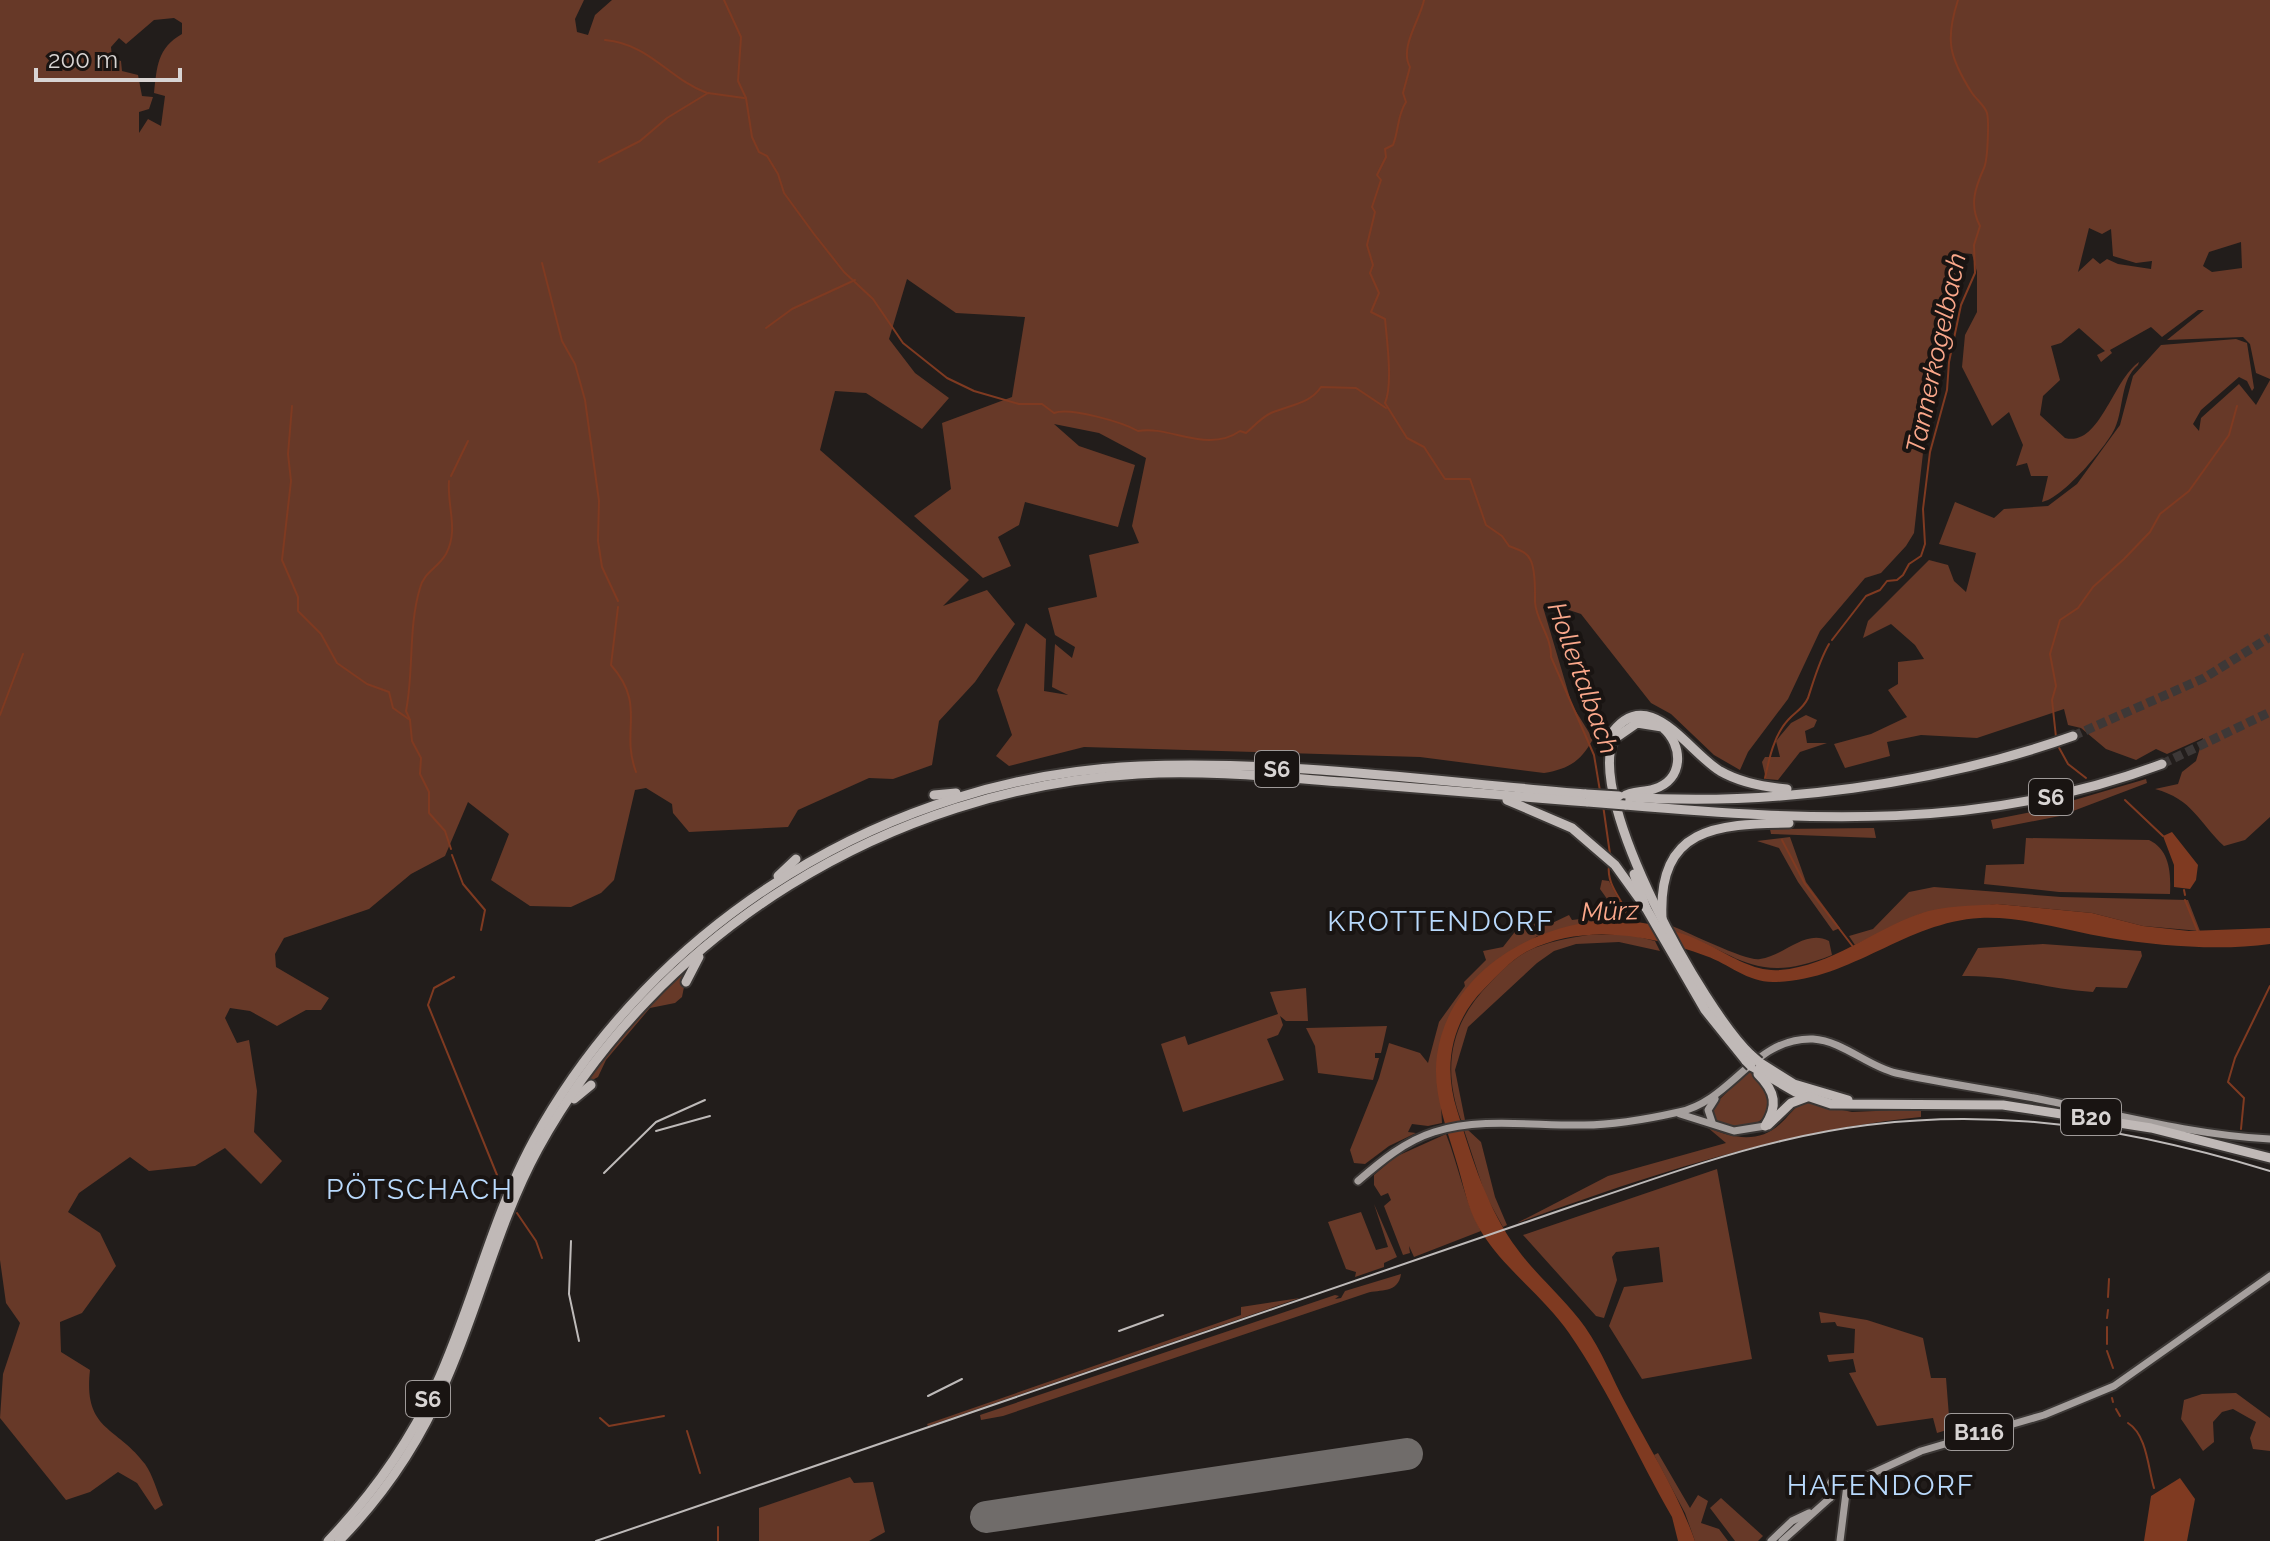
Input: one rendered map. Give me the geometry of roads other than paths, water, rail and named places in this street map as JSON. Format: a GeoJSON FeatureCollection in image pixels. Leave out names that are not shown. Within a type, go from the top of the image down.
{"type":"FeatureCollection","features":[{"type":"Feature","properties":{"kind":"highway"},"geometry":{"type":"LineString","coordinates":[[1619,801],[1603,763],[1605,745],[1619,724],[1642,716],[1665,722],[1702,758],[1727,775],[1764,787],[1803,792]]}},
{"type":"Feature","properties":{"kind":"highway"},"geometry":{"type":"LineString","coordinates":[[1637,723],[1662,727],[1677,747],[1678,758],[1673,775],[1656,789],[1629,792],[1619,801],[1609,763],[1614,739],[1637,723]]}},
{"type":"Feature","properties":{"kind":"highway","name":"S6"},"geometry":{"type":"LineString","coordinates":[[1619,801],[1697,800],[1803,792],[1942,770],[2068,738]]}},
{"type":"Feature","properties":{"kind":"highway","name":"S6"},"geometry":{"type":"LineString","coordinates":[[328,1541],[371,1492],[415,1425],[442,1370],[499,1223],[538,1134],[601,1040],[673,962],[761,891],[864,833],[979,792],[1068,772],[1189,765],[1276,769],[1806,818],[1911,817],[1980,811],[2068,794],[2162,764]]}},
{"type":"Feature","properties":{"kind":"highway","name":"S6"},"geometry":{"type":"LineString","coordinates":[[499,1223],[549,1129],[633,1015],[685,962],[763,902],[860,844],[938,812],[1071,780],[1192,773],[1496,795],[1587,798]]}},
{"type":"Feature","properties":{"kind":"highway"},"geometry":{"type":"LineString","coordinates":[[934,795],[979,792]]}},
{"type":"Feature","properties":{"kind":"highway"},"geometry":{"type":"LineString","coordinates":[[1496,795],[1562,822],[1602,851],[1657,913]]}},
{"type":"Feature","properties":{"kind":"highway","name":"B20"},"geometry":{"type":"LineString","coordinates":[[1619,801],[1657,913],[1683,969],[1752,1063],[1807,1097],[1857,1106],[1916,1103],[2003,1105],[2108,1120],[2270,1158]]}},
{"type":"Feature","properties":{"kind":"highway"},"geometry":{"type":"LineString","coordinates":[[1657,913],[1667,869],[1679,849],[1691,839],[1728,825],[1798,823],[1806,818]]}},
{"type":"Feature","properties":{"kind":"highway"},"geometry":{"type":"LineString","coordinates":[[761,891],[796,859]]}},
{"type":"Feature","properties":{"kind":"highway","name":"B20"},"geometry":{"type":"LineString","coordinates":[[1657,913],[1683,969]]}},
{"type":"Feature","properties":{"kind":"highway"},"geometry":{"type":"LineString","coordinates":[[686,982],[697,958],[728,927]]}},
{"type":"Feature","properties":{"kind":"highway"},"geometry":{"type":"LineString","coordinates":[[1752,1063],[1774,1097],[1774,1112],[1765,1126]]}},
{"type":"Feature","properties":{"kind":"highway"},"geometry":{"type":"LineString","coordinates":[[549,1129],[562,1118],[579,1093],[591,1085]]}},
{"type":"Feature","properties":{"kind":"highway"},"geometry":{"type":"LineString","coordinates":[[1791,1103],[1794,1088]]}},
{"type":"Feature","properties":{"kind":"highway","name":"B20"},"geometry":{"type":"LineString","coordinates":[[1794,1088],[1887,1104]]}},
{"type":"Feature","properties":{"kind":"highway"},"geometry":{"type":"LineString","coordinates":[[1765,1126],[1775,1121],[1791,1103],[1807,1097]]}},
{"type":"Feature","properties":{"kind":"highway","name":"S6"},"geometry":{"type":"LineString","coordinates":[[339,1541],[378,1497],[422,1429],[461,1345],[494,1237]]}},
{"type":"Feature","properties":{"kind":"main road"},"geometry":{"type":"LineString","coordinates":[[1704,1119],[1717,1097],[1771,1048],[1785,1042],[1816,1039],[1831,1043],[1885,1071],[2197,1132],[2270,1139]]}},
{"type":"Feature","properties":{"kind":"main road"},"geometry":{"type":"LineString","coordinates":[[1358,1181],[1395,1152],[1433,1132],[1472,1125],[1614,1124],[1698,1107],[1717,1097]]}},
{"type":"Feature","properties":{"kind":"main road"},"geometry":{"type":"LineString","coordinates":[[1698,1107],[1704,1119]]}},
{"type":"Feature","properties":{"kind":"main road"},"geometry":{"type":"LineString","coordinates":[[1666,1115],[1683,1114],[1741,1132],[1765,1126]]}},
{"type":"Feature","properties":{"kind":"main road","name":"B116"},"geometry":{"type":"LineString","coordinates":[[1782,1541],[1830,1498],[1827,1491],[1831,1482],[1840,1480],[1847,1485],[1921,1451],[2044,1415],[2114,1386],[2270,1276]]}},
{"type":"Feature","properties":{"kind":"main road"},"geometry":{"type":"LineString","coordinates":[[1842,1500],[1848,1494],[1847,1485]]}},
{"type":"Feature","properties":{"kind":"main road"},"geometry":{"type":"LineString","coordinates":[[1830,1498],[1842,1500]]}},
{"type":"Feature","properties":{"kind":"main road"},"geometry":{"type":"LineString","coordinates":[[1840,1541],[1845,1520],[1842,1500]]}},
{"type":"Feature","properties":{"kind":"main road"},"geometry":{"type":"LineString","coordinates":[[1772,1538],[1796,1518],[1812,1513]]}},
{"type":"Feature","properties":{"kind":"waterway"},"geometry":{"type":"LineString","coordinates":[[724,0],[741,37],[738,81],[746,98],[752,137],[759,152],[767,156],[778,174],[784,193],[814,234],[844,272],[873,299],[903,343],[947,378],[974,391],[1019,404],[1042,404],[1054,413],[1083,414],[1138,431],[1150,430],[1201,440],[1214,440],[1240,431],[1246,433],[1261,419],[1305,401],[1321,387],[1356,388],[1386,408]]}},
{"type":"Feature","properties":{"kind":"waterway","name":"Hollertalbach"},"geometry":{"type":"LineString","coordinates":[[1424,0],[1407,51],[1410,67],[1403,93],[1406,102],[1393,145],[1385,149],[1386,157],[1377,175],[1381,180],[1372,207],[1375,212],[1367,245],[1373,265],[1370,273],[1379,293],[1371,312],[1385,319],[1389,374],[1385,403],[1407,438],[1424,447],[1445,479],[1470,479],[1486,525],[1502,536],[1509,546],[1530,559],[1538,616],[1551,657],[1594,755],[1600,791]]}},
{"type":"Feature","properties":{"kind":"waterway","name":"Tannerkogelbach"},"geometry":{"type":"LineString","coordinates":[[1832,640],[1866,596],[1880,590],[1887,581],[1897,580],[1903,575],[1909,564],[1921,556],[1925,544],[1923,509],[1930,452],[1947,390],[1949,362],[1961,305],[1975,273],[1974,245],[1980,226],[1974,197],[1987,149],[1987,113],[1958,69],[1952,48],[1951,26],[1958,0]]}},
{"type":"Feature","properties":{"kind":"waterway"},"geometry":{"type":"LineString","coordinates":[[605,40],[635,48],[707,93]]}},
{"type":"Feature","properties":{"kind":"waterway"},"geometry":{"type":"LineString","coordinates":[[599,162],[640,141],[667,118],[708,93],[744,98]]}},
{"type":"Feature","properties":{"kind":"waterway"},"geometry":{"type":"LineString","coordinates":[[542,263],[562,341],[575,364],[585,400],[599,501],[598,541],[602,567],[618,601]]}},
{"type":"Feature","properties":{"kind":"waterway"},"geometry":{"type":"LineString","coordinates":[[766,328],[792,309],[855,280]]}},
{"type":"Feature","properties":{"kind":"waterway"},"geometry":{"type":"LineString","coordinates":[[292,406],[288,454],[291,481],[282,560],[298,597],[298,611],[321,634],[337,663],[367,684],[389,692],[393,708],[410,720],[412,741],[421,758],[420,774],[429,792],[429,813],[445,831],[451,849]]}},
{"type":"Feature","properties":{"kind":"waterway"},"geometry":{"type":"LineString","coordinates":[[2056,737],[2052,700],[2056,686],[2050,654],[2060,620],[2078,608],[2093,587],[2150,532],[2160,514],[2189,491],[2229,435],[2237,406]]}},
{"type":"Feature","properties":{"kind":"waterway"},"geometry":{"type":"LineString","coordinates":[[451,476],[468,441]]}},
{"type":"Feature","properties":{"kind":"waterway"},"geometry":{"type":"LineString","coordinates":[[410,720],[406,711],[416,603],[422,583],[443,559],[450,545],[449,481]]}},
{"type":"Feature","properties":{"kind":"waterway"},"geometry":{"type":"LineString","coordinates":[[618,607],[611,665],[628,693],[631,706],[630,743],[636,772]]}},
{"type":"Feature","properties":{"kind":"waterway","name":"Tannerkogelbach"},"geometry":{"type":"LineString","coordinates":[[1765,778],[1779,733],[1806,702],[1829,644]]}},
{"type":"Feature","properties":{"kind":"waterway"},"geometry":{"type":"LineString","coordinates":[[0,715],[23,654]]}},
{"type":"Feature","properties":{"kind":"waterway"},"geometry":{"type":"LineString","coordinates":[[2057,744],[2068,764],[2086,778]]}},
{"type":"Feature","properties":{"kind":"waterway"},"geometry":{"type":"LineString","coordinates":[[2125,800],[2163,836]]}},
{"type":"Feature","properties":{"kind":"waterway","name":"Hollertalbach"},"geometry":{"type":"LineString","coordinates":[[1603,805],[1610,854]]}},
{"type":"Feature","properties":{"kind":"waterway","name":"Tannerkogelbach"},"geometry":{"type":"LineString","coordinates":[[1782,840],[1805,884],[1854,948]]}},
{"type":"Feature","properties":{"kind":"waterway"},"geometry":{"type":"LineString","coordinates":[[452,855],[463,884],[485,910],[481,930]]}},
{"type":"Feature","properties":{"kind":"waterway","name":"Hollertalbach"},"geometry":{"type":"LineString","coordinates":[[1609,865],[1613,888],[1625,908],[1629,924]]}},
{"type":"Feature","properties":{"kind":"waterway"},"geometry":{"type":"LineString","coordinates":[[2184,890],[2185,895]]}},
{"type":"Feature","properties":{"kind":"waterway"},"geometry":{"type":"LineString","coordinates":[[2185,900],[2198,932]]}},
{"type":"Feature","properties":{"kind":"waterway"},"geometry":{"type":"LineString","coordinates":[[454,977],[434,988],[428,1005],[497,1175]]}},
{"type":"Feature","properties":{"kind":"waterway"},"geometry":{"type":"LineString","coordinates":[[2241,1129],[2244,1098],[2228,1082],[2235,1058],[2270,986]]}},
{"type":"Feature","properties":{"kind":"waterway"},"geometry":{"type":"LineString","coordinates":[[517,1213],[536,1241],[542,1258]]}},
{"type":"Feature","properties":{"kind":"waterway"},"geometry":{"type":"LineString","coordinates":[[2108,1297],[2109,1279]]}},
{"type":"Feature","properties":{"kind":"waterway"},"geometry":{"type":"LineString","coordinates":[[2107,1318],[2108,1310]]}},
{"type":"Feature","properties":{"kind":"waterway"},"geometry":{"type":"LineString","coordinates":[[2107,1327],[2107,1344]]}},
{"type":"Feature","properties":{"kind":"waterway"},"geometry":{"type":"LineString","coordinates":[[2107,1351],[2113,1368]]}},
{"type":"Feature","properties":{"kind":"waterway"},"geometry":{"type":"LineString","coordinates":[[2112,1398],[2113,1402]]}},
{"type":"Feature","properties":{"kind":"waterway"},"geometry":{"type":"LineString","coordinates":[[2116,1409],[2120,1416]]}},
{"type":"Feature","properties":{"kind":"waterway"},"geometry":{"type":"LineString","coordinates":[[600,1418],[609,1426],[664,1416]]}},
{"type":"Feature","properties":{"kind":"waterway"},"geometry":{"type":"LineString","coordinates":[[2128,1423],[2143,1444],[2154,1488]]}},
{"type":"Feature","properties":{"kind":"waterway"},"geometry":{"type":"LineString","coordinates":[[687,1431],[700,1473]]}},
{"type":"Feature","properties":{"kind":"waterway"},"geometry":{"type":"LineString","coordinates":[[718,1527],[718,1541]]}},
{"type":"Feature","properties":{"kind":"tunnel"},"geometry":{"type":"LineString","coordinates":[[2073,736],[2204,678],[2270,637]]}},
{"type":"Feature","properties":{"kind":"tunnel"},"geometry":{"type":"LineString","coordinates":[[2162,764],[2270,712]]}},
{"type":"Feature","properties":{"kind":"railway"},"geometry":{"type":"LineString","coordinates":[[604,1173],[656,1122],[705,1100]]}},
{"type":"Feature","properties":{"kind":"railway"},"geometry":{"type":"LineString","coordinates":[[656,1131],[710,1116]]}},
{"type":"Feature","properties":{"kind":"railway"},"geometry":{"type":"LineString","coordinates":[[596,1541],[1579,1204],[1705,1162],[1781,1141],[1844,1128],[1906,1121],[1967,1119],[2028,1122],[2088,1128],[2148,1139],[2270,1171]]}},
{"type":"Feature","properties":{"kind":"railway"},"geometry":{"type":"LineString","coordinates":[[571,1241],[569,1294],[579,1341]]}},
{"type":"Feature","properties":{"kind":"railway"},"geometry":{"type":"LineString","coordinates":[[1119,1331],[1163,1315]]}},
{"type":"Feature","properties":{"kind":"railway"},"geometry":{"type":"LineString","coordinates":[[928,1396],[962,1379]]}},
{"type":"Feature","properties":{"kind":"district","name":"KROTTENDORF"},"geometry":{"type":"Point","coordinates":[1441,921]}},
{"type":"Feature","properties":{"kind":"district","name":"PÖTSCHACH"},"geometry":{"type":"Point","coordinates":[420,1189]}},
{"type":"Feature","properties":{"kind":"district","name":"HAFENDORF"},"geometry":{"type":"Point","coordinates":[1881,1485]}},
{"type":"Feature","properties":{"kind":"water label","name":"Mürz"},"geometry":{"type":"Point","coordinates":[1610,911]}}]}
